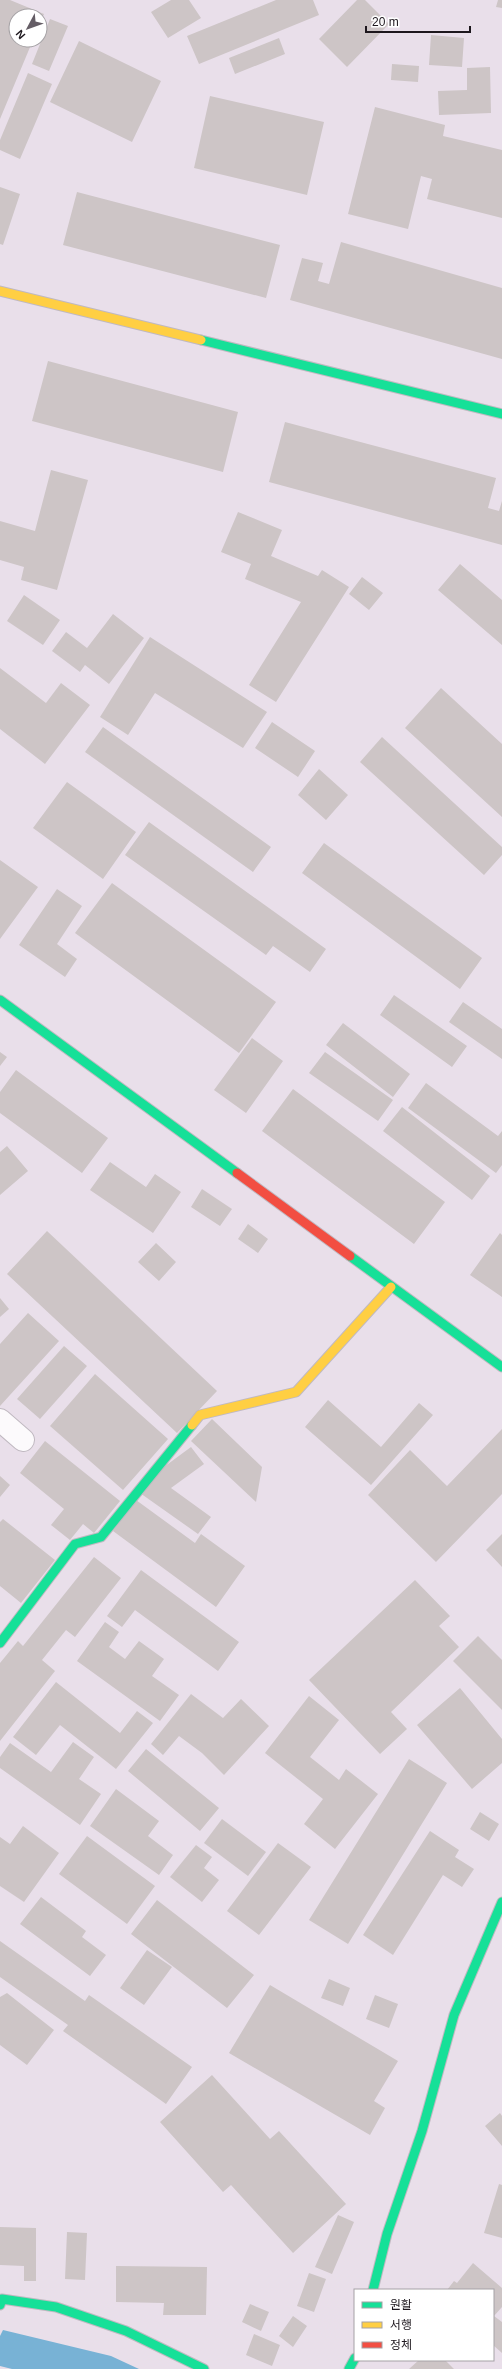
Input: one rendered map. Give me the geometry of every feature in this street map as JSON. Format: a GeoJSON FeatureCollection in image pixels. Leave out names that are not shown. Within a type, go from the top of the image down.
{"type":"FeatureCollection","features":[{"type":"Feature","properties":{"kind":"main road"},"geometry":{"type":"LineString","coordinates":[[0,291],[502,414]]}},
{"type":"Feature","properties":{"kind":"main road"},"geometry":{"type":"LineString","coordinates":[[0,1000],[502,1367]]}},
{"type":"Feature","properties":{"kind":"main road"},"geometry":{"type":"LineString","coordinates":[[0,1643],[75,1544],[101,1537],[200,1415],[296,1392],[391,1287]]}},
{"type":"Feature","properties":{"kind":"main road"},"geometry":{"type":"LineString","coordinates":[[372,2289],[387,2234],[422,2131],[454,2015],[502,1902]]}},
{"type":"Feature","properties":{"kind":"main road"},"geometry":{"type":"LineString","coordinates":[[1,2301],[56,2307],[126,2331],[204,2369]]}},
{"type":"Feature","properties":{"kind":"main road"},"geometry":{"type":"LineString","coordinates":[[349,2369],[354,2360]]}},
{"type":"Feature","properties":{"kind":"street"},"geometry":{"type":"LineString","coordinates":[[0,1420],[23,1440]]}},
{"type":"Feature","properties":{"kind":"water"},"geometry":{"type":"Polygon","coordinates":[[[3,2330],[111,2356],[139,2369],[12,2369],[0,2366],[0,2336],[3,2330]]]}},
{"type":"Feature","properties":{"kind":"building"},"geometry":{"type":"Polygon","coordinates":[[[0,0],[10,0],[29,8],[8,8],[8,48],[30,48],[0,119],[0,0]]]}},
{"type":"Feature","properties":{"kind":"building"},"geometry":{"type":"Polygon","coordinates":[[[171,0],[189,0],[201,18],[168,38],[151,12],[171,0]]]}},
{"type":"Feature","properties":{"kind":"building"},"geometry":{"type":"Polygon","coordinates":[[[276,0],[313,0],[319,15],[199,64],[187,36],[276,0]]]}},
{"type":"Feature","properties":{"kind":"building"},"geometry":{"type":"Polygon","coordinates":[[[357,0],[365,0],[389,24],[347,67],[319,39],[357,0]]]}},
{"type":"Feature","properties":{"kind":"building"},"geometry":{"type":"Polygon","coordinates":[[[498,0],[502,0],[502,8],[496,7],[498,0]]]}},
{"type":"Feature","properties":{"kind":"building"},"geometry":{"type":"Polygon","coordinates":[[[50,19],[68,26],[49,71],[32,64],[38,48],[48,48],[48,24],[50,19]]]}},
{"type":"Feature","properties":{"kind":"building"},"geometry":{"type":"Polygon","coordinates":[[[431,35],[464,38],[462,67],[429,65],[431,35]]]}},
{"type":"Feature","properties":{"kind":"building"},"geometry":{"type":"Polygon","coordinates":[[[279,38],[285,54],[235,74],[229,58],[279,38]]]}},
{"type":"Feature","properties":{"kind":"building"},"geometry":{"type":"Polygon","coordinates":[[[79,41],[161,81],[132,142],[50,102],[79,41]]]}},
{"type":"Feature","properties":{"kind":"building"},"geometry":{"type":"Polygon","coordinates":[[[392,64],[419,66],[418,82],[391,80],[392,64]]]}},
{"type":"Feature","properties":{"kind":"building"},"geometry":{"type":"Polygon","coordinates":[[[490,67],[491,113],[439,115],[438,91],[467,90],[467,68],[490,67]]]}},
{"type":"Feature","properties":{"kind":"building"},"geometry":{"type":"Polygon","coordinates":[[[28,73],[52,84],[20,159],[0,150],[0,140],[28,73]]]}},
{"type":"Feature","properties":{"kind":"building"},"geometry":{"type":"Polygon","coordinates":[[[210,96],[324,122],[307,195],[194,168],[210,96]]]}},
{"type":"Feature","properties":{"kind":"building"},"geometry":{"type":"Polygon","coordinates":[[[375,107],[445,125],[443,136],[502,150],[502,218],[427,199],[432,179],[421,176],[408,229],[348,214],[375,107]]]}},
{"type":"Feature","properties":{"kind":"building"},"geometry":{"type":"Polygon","coordinates":[[[0,187],[20,194],[3,245],[0,244],[0,187]]]}},
{"type":"Feature","properties":{"kind":"building"},"geometry":{"type":"Polygon","coordinates":[[[77,192],[280,245],[266,298],[63,245],[77,192]]]}},
{"type":"Feature","properties":{"kind":"building"},"geometry":{"type":"Polygon","coordinates":[[[341,242],[502,288],[502,359],[290,300],[302,258],[323,263],[318,281],[329,284],[341,242]]]}},
{"type":"Feature","properties":{"kind":"building"},"geometry":{"type":"Polygon","coordinates":[[[48,361],[238,412],[223,472],[32,421],[48,361]]]}},
{"type":"Feature","properties":{"kind":"building"},"geometry":{"type":"Polygon","coordinates":[[[285,422],[496,478],[488,508],[499,511],[502,501],[502,545],[269,482],[285,422]]]}},
{"type":"Feature","properties":{"kind":"building"},"geometry":{"type":"Polygon","coordinates":[[[51,470],[88,480],[57,590],[21,580],[24,567],[0,560],[0,521],[35,531],[51,470]]]}},
{"type":"Feature","properties":{"kind":"building"},"geometry":{"type":"Polygon","coordinates":[[[238,512],[282,530],[271,556],[318,576],[322,570],[349,587],[276,702],[249,685],[301,602],[245,579],[251,564],[221,552],[238,512]]]}},
{"type":"Feature","properties":{"kind":"building"},"geometry":{"type":"Polygon","coordinates":[[[460,564],[502,600],[502,645],[438,590],[460,564]]]}},
{"type":"Feature","properties":{"kind":"building"},"geometry":{"type":"Polygon","coordinates":[[[362,577],[383,593],[369,610],[349,594],[362,577]]]}},
{"type":"Feature","properties":{"kind":"building"},"geometry":{"type":"Polygon","coordinates":[[[24,595],[60,620],[43,645],[7,621],[24,595]]]}},
{"type":"Feature","properties":{"kind":"building"},"geometry":{"type":"Polygon","coordinates":[[[113,614],[144,638],[109,684],[85,665],[80,672],[52,651],[66,632],[87,648],[113,614]]]}},
{"type":"Feature","properties":{"kind":"building"},"geometry":{"type":"Polygon","coordinates":[[[150,637],[267,712],[243,748],[155,693],[128,735],[100,717],[150,637]]]}},
{"type":"Feature","properties":{"kind":"building"},"geometry":{"type":"Polygon","coordinates":[[[0,668],[46,703],[61,683],[90,705],[45,764],[0,729],[0,668]]]}},
{"type":"Feature","properties":{"kind":"building"},"geometry":{"type":"Polygon","coordinates":[[[441,688],[502,744],[502,817],[405,728],[441,688]]]}},
{"type":"Feature","properties":{"kind":"building"},"geometry":{"type":"Polygon","coordinates":[[[272,722],[315,751],[298,777],[255,748],[272,722]]]}},
{"type":"Feature","properties":{"kind":"building"},"geometry":{"type":"Polygon","coordinates":[[[103,727],[271,847],[253,872],[85,752],[103,727]]]}},
{"type":"Feature","properties":{"kind":"building"},"geometry":{"type":"Polygon","coordinates":[[[382,737],[502,847],[502,855],[484,875],[360,762],[382,737]]]}},
{"type":"Feature","properties":{"kind":"building"},"geometry":{"type":"Polygon","coordinates":[[[319,769],[348,795],[326,820],[298,795],[319,769]]]}},
{"type":"Feature","properties":{"kind":"building"},"geometry":{"type":"Polygon","coordinates":[[[67,782],[136,832],[103,879],[33,828],[67,782]]]}},
{"type":"Feature","properties":{"kind":"building"},"geometry":{"type":"Polygon","coordinates":[[[149,822],[326,949],[310,972],[273,946],[266,955],[125,855],[149,822]]]}},
{"type":"Feature","properties":{"kind":"building"},"geometry":{"type":"Polygon","coordinates":[[[324,843],[482,958],[460,989],[302,873],[324,843]]]}},
{"type":"Feature","properties":{"kind":"building"},"geometry":{"type":"Polygon","coordinates":[[[0,860],[38,887],[0,939],[0,860]]]}},
{"type":"Feature","properties":{"kind":"building"},"geometry":{"type":"Polygon","coordinates":[[[112,883],[276,1002],[239,1053],[75,933],[112,883]]]}},
{"type":"Feature","properties":{"kind":"building"},"geometry":{"type":"Polygon","coordinates":[[[57,889],[82,906],[57,944],[77,959],[65,977],[19,945],[57,889]]]}},
{"type":"Feature","properties":{"kind":"building"},"geometry":{"type":"Polygon","coordinates":[[[394,995],[467,1046],[452,1067],[380,1015],[394,995]]]}},
{"type":"Feature","properties":{"kind":"building"},"geometry":{"type":"Polygon","coordinates":[[[463,1002],[502,1029],[502,1059],[449,1022],[463,1002]]]}},
{"type":"Feature","properties":{"kind":"building"},"geometry":{"type":"Polygon","coordinates":[[[343,1023],[410,1074],[393,1097],[326,1045],[343,1023]]]}},
{"type":"Feature","properties":{"kind":"building"},"geometry":{"type":"Polygon","coordinates":[[[252,1038],[283,1061],[246,1113],[214,1090],[252,1038]]]}},
{"type":"Feature","properties":{"kind":"building"},"geometry":{"type":"Polygon","coordinates":[[[0,1052],[7,1057],[0,1066],[0,1052]]]}},
{"type":"Feature","properties":{"kind":"building"},"geometry":{"type":"Polygon","coordinates":[[[325,1052],[393,1100],[378,1121],[309,1073],[325,1052]]]}},
{"type":"Feature","properties":{"kind":"building"},"geometry":{"type":"Polygon","coordinates":[[[16,1070],[108,1138],[82,1173],[0,1113],[0,1092],[16,1070]]]}},
{"type":"Feature","properties":{"kind":"building"},"geometry":{"type":"Polygon","coordinates":[[[426,1083],[498,1136],[502,1131],[502,1165],[496,1173],[408,1108],[426,1083]]]}},
{"type":"Feature","properties":{"kind":"building"},"geometry":{"type":"Polygon","coordinates":[[[293,1089],[445,1202],[414,1244],[262,1131],[293,1089]]]}},
{"type":"Feature","properties":{"kind":"building"},"geometry":{"type":"Polygon","coordinates":[[[402,1107],[490,1176],[472,1200],[383,1131],[402,1107]]]}},
{"type":"Feature","properties":{"kind":"building"},"geometry":{"type":"Polygon","coordinates":[[[7,1146],[28,1171],[0,1195],[0,1152],[7,1146]]]}},
{"type":"Feature","properties":{"kind":"building"},"geometry":{"type":"Polygon","coordinates":[[[110,1162],[146,1187],[155,1174],[181,1192],[153,1233],[90,1190],[110,1162]]]}},
{"type":"Feature","properties":{"kind":"building"},"geometry":{"type":"Polygon","coordinates":[[[202,1189],[232,1209],[220,1226],[191,1207],[202,1189]]]}},
{"type":"Feature","properties":{"kind":"building"},"geometry":{"type":"Polygon","coordinates":[[[248,1224],[268,1239],[258,1253],[238,1239],[248,1224]]]}},
{"type":"Feature","properties":{"kind":"building"},"geometry":{"type":"Polygon","coordinates":[[[47,1231],[217,1391],[177,1433],[7,1274],[47,1231]]]}},
{"type":"Feature","properties":{"kind":"building"},"geometry":{"type":"Polygon","coordinates":[[[500,1233],[502,1235],[502,1297],[470,1275],[500,1233]]]}},
{"type":"Feature","properties":{"kind":"building"},"geometry":{"type":"Polygon","coordinates":[[[156,1243],[176,1262],[159,1281],[138,1262],[156,1243]]]}},
{"type":"Feature","properties":{"kind":"building"},"geometry":{"type":"Polygon","coordinates":[[[0,1298],[9,1309],[0,1317],[0,1298]]]}},
{"type":"Feature","properties":{"kind":"building"},"geometry":{"type":"Polygon","coordinates":[[[28,1313],[59,1341],[0,1406],[0,1344],[28,1313]]]}},
{"type":"Feature","properties":{"kind":"building"},"geometry":{"type":"Polygon","coordinates":[[[64,1346],[87,1366],[40,1419],[17,1399],[64,1346]]]}},
{"type":"Feature","properties":{"kind":"building"},"geometry":{"type":"Polygon","coordinates":[[[95,1374],[168,1439],[123,1490],[50,1426],[95,1374]]]}},
{"type":"Feature","properties":{"kind":"building"},"geometry":{"type":"Polygon","coordinates":[[[328,1400],[381,1447],[419,1403],[433,1415],[371,1485],[305,1427],[328,1400]]]}},
{"type":"Feature","properties":{"kind":"building"},"geometry":{"type":"Polygon","coordinates":[[[212,1419],[262,1467],[256,1502],[191,1441],[212,1419]]]}},
{"type":"Feature","properties":{"kind":"building"},"geometry":{"type":"Polygon","coordinates":[[[502,1429],[502,1494],[436,1562],[368,1495],[410,1450],[447,1486],[502,1429]]]}},
{"type":"Feature","properties":{"kind":"building"},"geometry":{"type":"Polygon","coordinates":[[[45,1441],[120,1501],[94,1533],[83,1524],[70,1540],[51,1525],[64,1509],[20,1473],[45,1441]]]}},
{"type":"Feature","properties":{"kind":"building"},"geometry":{"type":"Polygon","coordinates":[[[191,1447],[204,1464],[171,1488],[211,1517],[198,1534],[140,1493],[153,1475],[191,1447]]]}},
{"type":"Feature","properties":{"kind":"building"},"geometry":{"type":"Polygon","coordinates":[[[0,1476],[10,1485],[0,1497],[0,1476]]]}},
{"type":"Feature","properties":{"kind":"building"},"geometry":{"type":"Polygon","coordinates":[[[136,1500],[195,1543],[201,1534],[245,1566],[216,1607],[113,1531],[136,1500]]]}},
{"type":"Feature","properties":{"kind":"building"},"geometry":{"type":"Polygon","coordinates":[[[3,1519],[55,1560],[21,1603],[0,1586],[0,1522],[3,1519]]]}},
{"type":"Feature","properties":{"kind":"building"},"geometry":{"type":"Polygon","coordinates":[[[502,1534],[502,1567],[486,1550],[502,1534]]]}},
{"type":"Feature","properties":{"kind":"building"},"geometry":{"type":"Polygon","coordinates":[[[94,1557],[121,1578],[75,1637],[66,1630],[42,1660],[55,1671],[0,1741],[0,1663],[18,1641],[23,1646],[94,1557]]]}},
{"type":"Feature","properties":{"kind":"building"},"geometry":{"type":"Polygon","coordinates":[[[141,1570],[239,1642],[218,1671],[135,1610],[122,1627],[107,1616],[141,1570]]]}},
{"type":"Feature","properties":{"kind":"building"},"geometry":{"type":"Polygon","coordinates":[[[415,1580],[450,1616],[439,1626],[459,1647],[391,1712],[407,1729],[380,1754],[309,1680],[415,1580]]]}},
{"type":"Feature","properties":{"kind":"building"},"geometry":{"type":"Polygon","coordinates":[[[105,1622],[119,1632],[109,1647],[125,1659],[139,1641],[164,1659],[152,1676],[179,1695],[160,1721],[77,1661],[105,1622]]]}},
{"type":"Feature","properties":{"kind":"building"},"geometry":{"type":"Polygon","coordinates":[[[478,1636],[502,1660],[502,1710],[453,1661],[478,1636]]]}},
{"type":"Feature","properties":{"kind":"building"},"geometry":{"type":"Polygon","coordinates":[[[56,1682],[120,1733],[137,1711],[153,1723],[116,1769],[60,1725],[36,1755],[13,1737],[56,1682]]]}},
{"type":"Feature","properties":{"kind":"building"},"geometry":{"type":"Polygon","coordinates":[[[460,1688],[502,1739],[502,1763],[472,1789],[417,1725],[460,1688]]]}},
{"type":"Feature","properties":{"kind":"building"},"geometry":{"type":"Polygon","coordinates":[[[191,1694],[223,1718],[241,1699],[269,1726],[224,1775],[202,1753],[179,1736],[163,1755],[151,1744],[191,1694]]]}},
{"type":"Feature","properties":{"kind":"building"},"geometry":{"type":"Polygon","coordinates":[[[309,1696],[339,1720],[310,1757],[339,1780],[346,1769],[378,1794],[335,1849],[304,1824],[323,1799],[265,1753],[309,1696]]]}},
{"type":"Feature","properties":{"kind":"building"},"geometry":{"type":"Polygon","coordinates":[[[73,1742],[94,1757],[79,1779],[101,1794],[80,1825],[0,1768],[0,1757],[10,1743],[51,1772],[73,1742]]]}},
{"type":"Feature","properties":{"kind":"building"},"geometry":{"type":"Polygon","coordinates":[[[146,1749],[219,1808],[200,1831],[128,1771],[146,1749]]]}},
{"type":"Feature","properties":{"kind":"building"},"geometry":{"type":"Polygon","coordinates":[[[409,1759],[447,1783],[348,1944],[309,1920],[409,1759]]]}},
{"type":"Feature","properties":{"kind":"building"},"geometry":{"type":"Polygon","coordinates":[[[116,1789],[159,1821],[148,1836],[173,1855],[159,1875],[90,1826],[116,1789]]]}},
{"type":"Feature","properties":{"kind":"building"},"geometry":{"type":"Polygon","coordinates":[[[480,1812],[499,1824],[489,1841],[470,1829],[480,1812]]]}},
{"type":"Feature","properties":{"kind":"building"},"geometry":{"type":"Polygon","coordinates":[[[222,1819],[266,1852],[248,1876],[204,1843],[222,1819]]]}},
{"type":"Feature","properties":{"kind":"building"},"geometry":{"type":"Polygon","coordinates":[[[23,1826],[59,1853],[24,1902],[0,1886],[0,1837],[10,1844],[23,1826]]]}},
{"type":"Feature","properties":{"kind":"building"},"geometry":{"type":"Polygon","coordinates":[[[430,1831],[459,1850],[455,1857],[474,1869],[462,1887],[443,1875],[393,1955],[363,1935],[430,1831]]]}},
{"type":"Feature","properties":{"kind":"building"},"geometry":{"type":"Polygon","coordinates":[[[87,1836],[155,1886],[127,1924],[59,1874],[87,1836]]]}},
{"type":"Feature","properties":{"kind":"building"},"geometry":{"type":"Polygon","coordinates":[[[278,1843],[311,1867],[259,1935],[227,1911],[278,1843]]]}},
{"type":"Feature","properties":{"kind":"building"},"geometry":{"type":"Polygon","coordinates":[[[196,1845],[212,1857],[204,1868],[219,1880],[202,1902],[170,1877],[196,1845]]]}},
{"type":"Feature","properties":{"kind":"building"},"geometry":{"type":"Polygon","coordinates":[[[41,1897],[86,1931],[82,1937],[106,1955],[90,1976],[20,1924],[41,1897]]]}},
{"type":"Feature","properties":{"kind":"building"},"geometry":{"type":"Polygon","coordinates":[[[157,1900],[254,1975],[227,2008],[131,1934],[157,1900]]]}},
{"type":"Feature","properties":{"kind":"building"},"geometry":{"type":"Polygon","coordinates":[[[0,1941],[85,2001],[89,1995],[192,2067],[166,2104],[63,2031],[68,2025],[0,1977],[0,1941]]]}},
{"type":"Feature","properties":{"kind":"building"},"geometry":{"type":"Polygon","coordinates":[[[147,1950],[172,1967],[144,2005],[120,1988],[147,1950]]]}},
{"type":"Feature","properties":{"kind":"building"},"geometry":{"type":"Polygon","coordinates":[[[329,1979],[350,1988],[343,2006],[321,1998],[329,1979]]]}},
{"type":"Feature","properties":{"kind":"building"},"geometry":{"type":"Polygon","coordinates":[[[270,1985],[398,2061],[374,2101],[385,2108],[370,2135],[229,2053],[270,1985]]]}},
{"type":"Feature","properties":{"kind":"building"},"geometry":{"type":"Polygon","coordinates":[[[7,1993],[54,2030],[27,2065],[0,2045],[0,1997],[7,1993]]]}},
{"type":"Feature","properties":{"kind":"building"},"geometry":{"type":"Polygon","coordinates":[[[375,1995],[398,2004],[389,2028],[366,2019],[375,1995]]]}},
{"type":"Feature","properties":{"kind":"building"},"geometry":{"type":"Polygon","coordinates":[[[212,2075],[270,2139],[279,2131],[346,2204],[293,2253],[231,2185],[223,2192],[160,2122],[212,2075]]]}},
{"type":"Feature","properties":{"kind":"building"},"geometry":{"type":"Polygon","coordinates":[[[500,2113],[502,2116],[502,2146],[485,2126],[500,2113]]]}},
{"type":"Feature","properties":{"kind":"building"},"geometry":{"type":"Polygon","coordinates":[[[499,2184],[502,2185],[502,2238],[484,2233],[499,2184]]]}},
{"type":"Feature","properties":{"kind":"building"},"geometry":{"type":"Polygon","coordinates":[[[338,2215],[354,2222],[332,2274],[315,2267],[338,2215]]]}},
{"type":"Feature","properties":{"kind":"building"},"geometry":{"type":"Polygon","coordinates":[[[0,2227],[36,2228],[36,2281],[24,2281],[24,2266],[0,2265],[0,2227]]]}},
{"type":"Feature","properties":{"kind":"building"},"geometry":{"type":"Polygon","coordinates":[[[67,2232],[87,2233],[85,2280],[65,2279],[67,2232]]]}},
{"type":"Feature","properties":{"kind":"building"},"geometry":{"type":"Polygon","coordinates":[[[473,2263],[502,2288],[502,2307],[494,2316],[494,2289],[448,2289],[454,2281],[457,2283],[473,2263]]]}},
{"type":"Feature","properties":{"kind":"building"},"geometry":{"type":"Polygon","coordinates":[[[116,2266],[207,2267],[206,2315],[163,2315],[164,2303],[116,2302],[116,2266]]]}},
{"type":"Feature","properties":{"kind":"building"},"geometry":{"type":"Polygon","coordinates":[[[309,2273],[326,2279],[314,2312],[297,2306],[309,2273]]]}},
{"type":"Feature","properties":{"kind":"building"},"geometry":{"type":"Polygon","coordinates":[[[250,2304],[269,2312],[261,2331],[242,2322],[250,2304]]]}},
{"type":"Feature","properties":{"kind":"building"},"geometry":{"type":"Polygon","coordinates":[[[293,2316],[307,2326],[293,2347],[279,2336],[293,2316]]]}},
{"type":"Feature","properties":{"kind":"building"},"geometry":{"type":"Polygon","coordinates":[[[494,2316],[502,2322],[502,2353],[494,2346],[494,2316]]]}},
{"type":"Feature","properties":{"kind":"building"},"geometry":{"type":"Polygon","coordinates":[[[254,2334],[280,2345],[272,2366],[246,2355],[254,2334]]]}},
{"type":"Feature","properties":{"kind":"building"},"geometry":{"type":"Polygon","coordinates":[[[418,2361],[446,2361],[454,2369],[409,2369],[418,2361]]]}},
{"type":"Feature","properties":{"kind":"traffic: fast"},"geometry":{"type":"LineString","coordinates":[[201,340],[502,414]]}},
{"type":"Feature","properties":{"kind":"traffic: fast"},"geometry":{"type":"LineString","coordinates":[[0,1000],[237,1173]]}},
{"type":"Feature","properties":{"kind":"traffic: fast"},"geometry":{"type":"LineString","coordinates":[[350,1256],[502,1367]]}},
{"type":"Feature","properties":{"kind":"traffic: fast"},"geometry":{"type":"LineString","coordinates":[[0,1643],[75,1544],[101,1537],[192,1425]]}},
{"type":"Feature","properties":{"kind":"traffic: fast"},"geometry":{"type":"LineString","coordinates":[[373,2289],[387,2234],[422,2131],[454,2015],[502,1902]]}},
{"type":"Feature","properties":{"kind":"traffic: fast"},"geometry":{"type":"LineString","coordinates":[[0,2305],[2,2299],[56,2307],[126,2331],[204,2369]]}},
{"type":"Feature","properties":{"kind":"traffic: fast"},"geometry":{"type":"LineString","coordinates":[[349,2369],[354,2360]]}},
{"type":"Feature","properties":{"kind":"traffic: slow"},"geometry":{"type":"LineString","coordinates":[[0,291],[201,340]]}},
{"type":"Feature","properties":{"kind":"traffic: slow"},"geometry":{"type":"LineString","coordinates":[[192,1425],[200,1415],[296,1392],[391,1287]]}},
{"type":"Feature","properties":{"kind":"traffic: jam"},"geometry":{"type":"LineString","coordinates":[[237,1173],[350,1256]]}}]}
